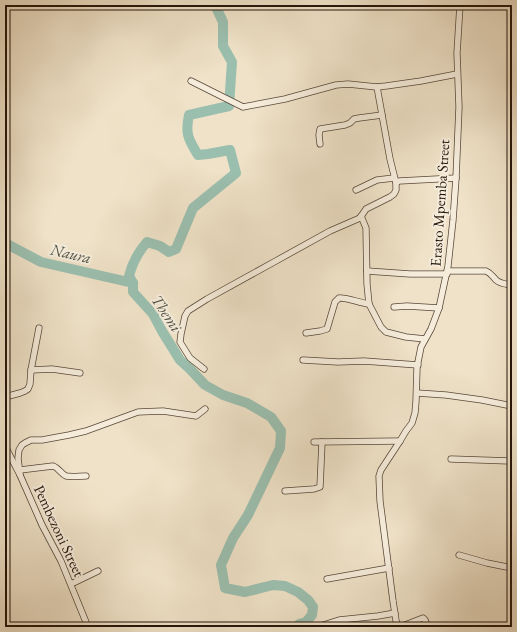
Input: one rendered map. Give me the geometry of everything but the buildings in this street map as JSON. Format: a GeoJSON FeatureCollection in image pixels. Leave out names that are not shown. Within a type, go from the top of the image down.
{"type":"FeatureCollection","features":[{"type":"Feature","properties":{"kind":"street","name":"Erasto Mpemba Street"},"geometry":{"type":"LineString","coordinates":[[399,627],[395,613],[380,501],[379,476],[381,470],[412,423],[415,414],[418,365],[421,347],[431,329],[439,308],[447,272],[456,178],[458,107],[456,53],[460,5]]}},
{"type":"Feature","properties":{"kind":"street"},"geometry":{"type":"LineString","coordinates":[[191,81],[243,106],[285,99],[336,85],[353,84],[377,87],[457,74]]}},
{"type":"Feature","properties":{"kind":"street"},"geometry":{"type":"LineString","coordinates":[[204,369],[190,358],[180,342],[185,316],[188,311],[267,265],[330,231],[362,216],[366,209],[394,194],[396,190],[395,180],[377,87]]}},
{"type":"Feature","properties":{"kind":"street"},"geometry":{"type":"LineString","coordinates":[[320,144],[320,130],[345,125],[359,118],[382,115]]}},
{"type":"Feature","properties":{"kind":"street"},"geometry":{"type":"LineString","coordinates":[[356,190],[372,182],[456,178]]}},
{"type":"Feature","properties":{"kind":"street"},"geometry":{"type":"LineString","coordinates":[[362,216],[366,228],[366,271],[369,304],[381,327],[386,332],[406,337],[425,339]]}},
{"type":"Feature","properties":{"kind":"street"},"geometry":{"type":"LineString","coordinates":[[366,271],[410,274],[486,271],[490,273],[497,281],[512,285]]}},
{"type":"Feature","properties":{"kind":"street"},"geometry":{"type":"LineString","coordinates":[[306,333],[327,329],[335,302],[338,298],[369,304]]}},
{"type":"Feature","properties":{"kind":"street"},"geometry":{"type":"LineString","coordinates":[[394,307],[407,306],[439,308]]}},
{"type":"Feature","properties":{"kind":"street"},"geometry":{"type":"LineString","coordinates":[[5,397],[28,389],[39,328]]}},
{"type":"Feature","properties":{"kind":"street"},"geometry":{"type":"LineString","coordinates":[[303,360],[338,362],[369,361],[418,365]]}},
{"type":"Feature","properties":{"kind":"street"},"geometry":{"type":"LineString","coordinates":[[31,370],[52,369],[80,373]]}},
{"type":"Feature","properties":{"kind":"street"},"geometry":{"type":"LineString","coordinates":[[417,393],[446,395],[512,406]]}},
{"type":"Feature","properties":{"kind":"street"},"geometry":{"type":"LineString","coordinates":[[86,476],[67,476],[53,466],[20,472],[18,458],[19,450],[25,443],[31,440],[42,440],[86,431],[138,412],[163,411],[196,416],[205,409]]}},
{"type":"Feature","properties":{"kind":"street"},"geometry":{"type":"LineString","coordinates":[[314,442],[400,441]]}},
{"type":"Feature","properties":{"kind":"street"},"geometry":{"type":"LineString","coordinates":[[285,491],[314,489],[320,487],[322,442]]}},
{"type":"Feature","properties":{"kind":"street","name":"Pembezoni Street"},"geometry":{"type":"LineString","coordinates":[[5,446],[20,472],[42,525],[71,584],[88,627]]}},
{"type":"Feature","properties":{"kind":"street"},"geometry":{"type":"LineString","coordinates":[[451,459],[512,461]]}},
{"type":"Feature","properties":{"kind":"street"},"geometry":{"type":"LineString","coordinates":[[459,555],[512,568]]}},
{"type":"Feature","properties":{"kind":"street"},"geometry":{"type":"LineString","coordinates":[[327,579],[389,568]]}},
{"type":"Feature","properties":{"kind":"street"},"geometry":{"type":"LineString","coordinates":[[71,584],[98,571]]}},
{"type":"Feature","properties":{"kind":"street"},"geometry":{"type":"LineString","coordinates":[[317,627],[339,620],[395,613]]}},
{"type":"Feature","properties":{"kind":"street"},"geometry":{"type":"LineString","coordinates":[[399,627],[423,618],[426,620],[428,627]]}},
{"type":"Feature","properties":{"kind":"waterway","name":"Themi"},"geometry":{"type":"LineString","coordinates":[[215,5],[223,22],[223,46],[232,62],[229,106],[189,115],[187,131],[192,145],[198,155],[230,150],[236,173],[193,208],[176,249],[169,252],[160,246],[147,242],[136,258],[129,276],[133,283],[133,292],[153,314],[180,360],[205,385],[223,395],[247,403],[271,417],[281,431],[280,448],[248,515],[233,538],[221,565],[225,588],[245,592],[273,585],[285,586],[298,592],[308,600],[313,607],[312,615],[306,622],[299,624],[298,627]]}},
{"type":"Feature","properties":{"kind":"waterway","name":"Naura"},"geometry":{"type":"LineString","coordinates":[[5,243],[41,262],[133,283]]}}]}
